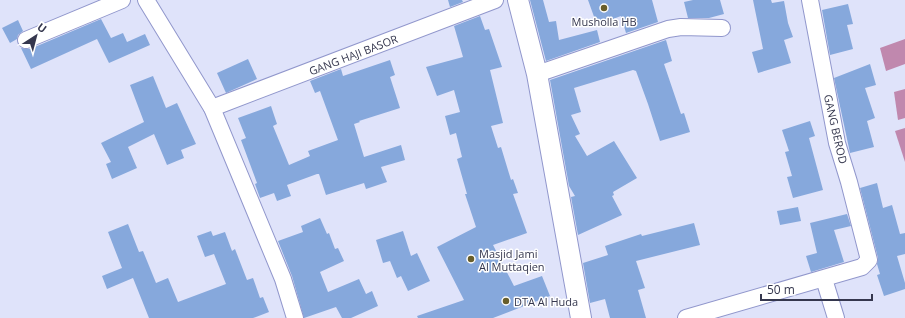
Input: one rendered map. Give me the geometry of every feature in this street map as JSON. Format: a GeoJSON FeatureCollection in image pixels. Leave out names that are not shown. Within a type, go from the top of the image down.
{"type":"FeatureCollection","features":[{"type":"Feature","properties":{"kind":"street"},"geometry":{"type":"LineString","coordinates":[[26,40],[122,0]]}},
{"type":"Feature","properties":{"kind":"street"},"geometry":{"type":"LineString","coordinates":[[146,0],[212,108],[283,279],[295,318]]}},
{"type":"Feature","properties":{"kind":"street","name":"GANG HAJI BASOR"},"geometry":{"type":"LineString","coordinates":[[212,108],[495,0]]}},
{"type":"Feature","properties":{"kind":"street"},"geometry":{"type":"LineString","coordinates":[[518,0],[537,74],[581,318]]}},
{"type":"Feature","properties":{"kind":"street","name":"GANG BEROD"},"geometry":{"type":"LineString","coordinates":[[810,0],[837,143],[869,256],[869,260],[862,267],[824,279]]}},
{"type":"Feature","properties":{"kind":"street"},"geometry":{"type":"LineString","coordinates":[[537,74],[668,29],[681,27],[722,28]]}},
{"type":"Feature","properties":{"kind":"street"},"geometry":{"type":"LineString","coordinates":[[686,318],[824,279],[836,318]]}},
{"type":"Feature","properties":{"kind":"shaded area"},"geometry":{"type":"Polygon","coordinates":[[[905,39],[905,64],[886,71],[880,48],[905,39]]]}},
{"type":"Feature","properties":{"kind":"shaded area"},"geometry":{"type":"Polygon","coordinates":[[[905,89],[905,118],[898,120],[894,92],[905,89]]]}},
{"type":"Feature","properties":{"kind":"shaded area"},"geometry":{"type":"Polygon","coordinates":[[[905,128],[905,162],[895,131],[905,128]]]}},
{"type":"Feature","properties":{"kind":"building"},"geometry":{"type":"Polygon","coordinates":[[[448,0],[462,0],[463,2],[450,7],[448,0]]]}},
{"type":"Feature","properties":{"kind":"building"},"geometry":{"type":"Polygon","coordinates":[[[530,0],[543,0],[549,22],[556,21],[559,40],[597,30],[600,42],[546,61],[530,0]]]}},
{"type":"Feature","properties":{"kind":"building"},"geometry":{"type":"Polygon","coordinates":[[[588,0],[652,0],[658,22],[626,33],[621,16],[597,25],[588,0]]]}},
{"type":"Feature","properties":{"kind":"building"},"geometry":{"type":"Polygon","coordinates":[[[693,0],[720,0],[724,14],[709,18],[688,18],[684,2],[693,0]]]}},
{"type":"Feature","properties":{"kind":"building"},"geometry":{"type":"Polygon","coordinates":[[[753,0],[771,0],[772,3],[784,1],[788,23],[793,37],[784,40],[791,63],[758,73],[752,52],[763,49],[753,0]]]}},
{"type":"Feature","properties":{"kind":"building"},"geometry":{"type":"Polygon","coordinates":[[[848,4],[853,24],[847,25],[853,49],[830,55],[822,10],[848,4]]]}},
{"type":"Feature","properties":{"kind":"building"},"geometry":{"type":"Polygon","coordinates":[[[480,16],[485,30],[489,29],[502,67],[490,70],[503,123],[491,126],[498,148],[501,147],[511,180],[513,179],[518,193],[513,194],[527,233],[493,245],[514,286],[542,276],[550,296],[493,318],[418,318],[417,316],[464,300],[437,247],[476,227],[465,194],[467,194],[457,159],[462,157],[456,133],[450,135],[445,116],[460,112],[454,90],[437,96],[426,67],[463,57],[454,26],[480,16]]]}},
{"type":"Feature","properties":{"kind":"building"},"geometry":{"type":"Polygon","coordinates":[[[101,19],[111,38],[123,33],[127,42],[145,34],[150,45],[109,63],[97,39],[31,69],[21,48],[30,49],[101,19]]]}},
{"type":"Feature","properties":{"kind":"building"},"geometry":{"type":"Polygon","coordinates":[[[18,20],[23,31],[18,35],[17,39],[10,43],[2,28],[18,20]]]}},
{"type":"Feature","properties":{"kind":"building"},"geometry":{"type":"Polygon","coordinates":[[[666,40],[672,61],[664,64],[681,114],[684,113],[690,132],[660,141],[636,71],[633,70],[574,88],[581,112],[571,115],[580,134],[575,136],[587,156],[614,141],[637,178],[613,192],[614,195],[612,196],[622,215],[578,235],[571,197],[575,196],[569,186],[550,80],[666,40]]]}},
{"type":"Feature","properties":{"kind":"building"},"geometry":{"type":"Polygon","coordinates":[[[248,59],[257,79],[226,93],[217,73],[248,59]]]}},
{"type":"Feature","properties":{"kind":"building"},"geometry":{"type":"Polygon","coordinates":[[[390,60],[395,75],[390,77],[400,108],[354,124],[364,157],[401,145],[405,160],[381,167],[387,182],[366,189],[364,183],[326,195],[319,174],[317,174],[287,185],[291,196],[277,201],[274,193],[260,198],[255,184],[257,183],[241,140],[246,138],[238,118],[271,106],[277,124],[273,126],[289,165],[310,156],[308,151],[338,140],[320,91],[315,93],[310,81],[341,69],[343,76],[390,60]]]}},
{"type":"Feature","properties":{"kind":"building"},"geometry":{"type":"Polygon","coordinates":[[[870,64],[876,85],[865,88],[875,118],[867,121],[874,147],[850,153],[834,78],[870,64]]]}},
{"type":"Feature","properties":{"kind":"building"},"geometry":{"type":"Polygon","coordinates":[[[153,76],[166,108],[177,103],[196,144],[181,150],[184,158],[167,165],[154,134],[128,147],[137,168],[112,179],[106,164],[111,162],[101,143],[144,122],[130,85],[153,76]]]}},
{"type":"Feature","properties":{"kind":"building"},"geometry":{"type":"Polygon","coordinates":[[[810,121],[815,136],[809,138],[823,190],[793,198],[787,177],[792,176],[785,152],[789,151],[782,130],[810,121]]]}},
{"type":"Feature","properties":{"kind":"building"},"geometry":{"type":"Polygon","coordinates":[[[877,183],[883,208],[892,205],[900,234],[905,233],[905,254],[897,256],[905,283],[905,289],[884,296],[877,275],[880,274],[877,264],[878,258],[860,188],[877,183]]]}},
{"type":"Feature","properties":{"kind":"building"},"geometry":{"type":"Polygon","coordinates":[[[798,207],[801,221],[780,225],[777,211],[798,207]]]}},
{"type":"Feature","properties":{"kind":"building"},"geometry":{"type":"Polygon","coordinates":[[[847,214],[851,226],[834,230],[844,262],[811,272],[806,256],[817,253],[810,223],[847,214]]]}},
{"type":"Feature","properties":{"kind":"building"},"geometry":{"type":"Polygon","coordinates":[[[320,218],[327,234],[329,233],[335,249],[338,248],[344,261],[320,272],[328,292],[359,279],[366,294],[372,291],[378,306],[351,318],[342,318],[336,307],[304,318],[292,276],[278,241],[303,232],[301,226],[320,218]]]}},
{"type":"Feature","properties":{"kind":"building"},"geometry":{"type":"Polygon","coordinates":[[[694,223],[700,245],[636,261],[645,288],[638,290],[646,318],[610,318],[605,299],[590,303],[583,263],[608,255],[605,246],[641,234],[642,236],[694,223]]]}},
{"type":"Feature","properties":{"kind":"building"},"geometry":{"type":"Polygon","coordinates":[[[128,224],[139,252],[143,251],[156,283],[168,278],[178,302],[226,284],[214,254],[205,257],[197,236],[211,231],[213,236],[225,232],[232,251],[235,249],[247,280],[253,278],[260,298],[263,297],[269,312],[253,318],[149,318],[133,278],[107,289],[102,276],[122,268],[108,232],[128,224]]]}},
{"type":"Feature","properties":{"kind":"building"},"geometry":{"type":"Polygon","coordinates":[[[403,231],[411,256],[417,253],[430,281],[408,291],[401,276],[397,278],[390,261],[383,263],[376,240],[403,231]]]}},
{"type":"Feature","properties":{"kind":"place","name":"Musholla HB"},"geometry":{"type":"Point","coordinates":[604,8]}},
{"type":"Feature","properties":{"kind":"place","name":"Masjid Jami Al Muttaqien"},"geometry":{"type":"Point","coordinates":[471,259]}},
{"type":"Feature","properties":{"kind":"place","name":"DTA Al Huda"},"geometry":{"type":"Point","coordinates":[506,301]}}]}
